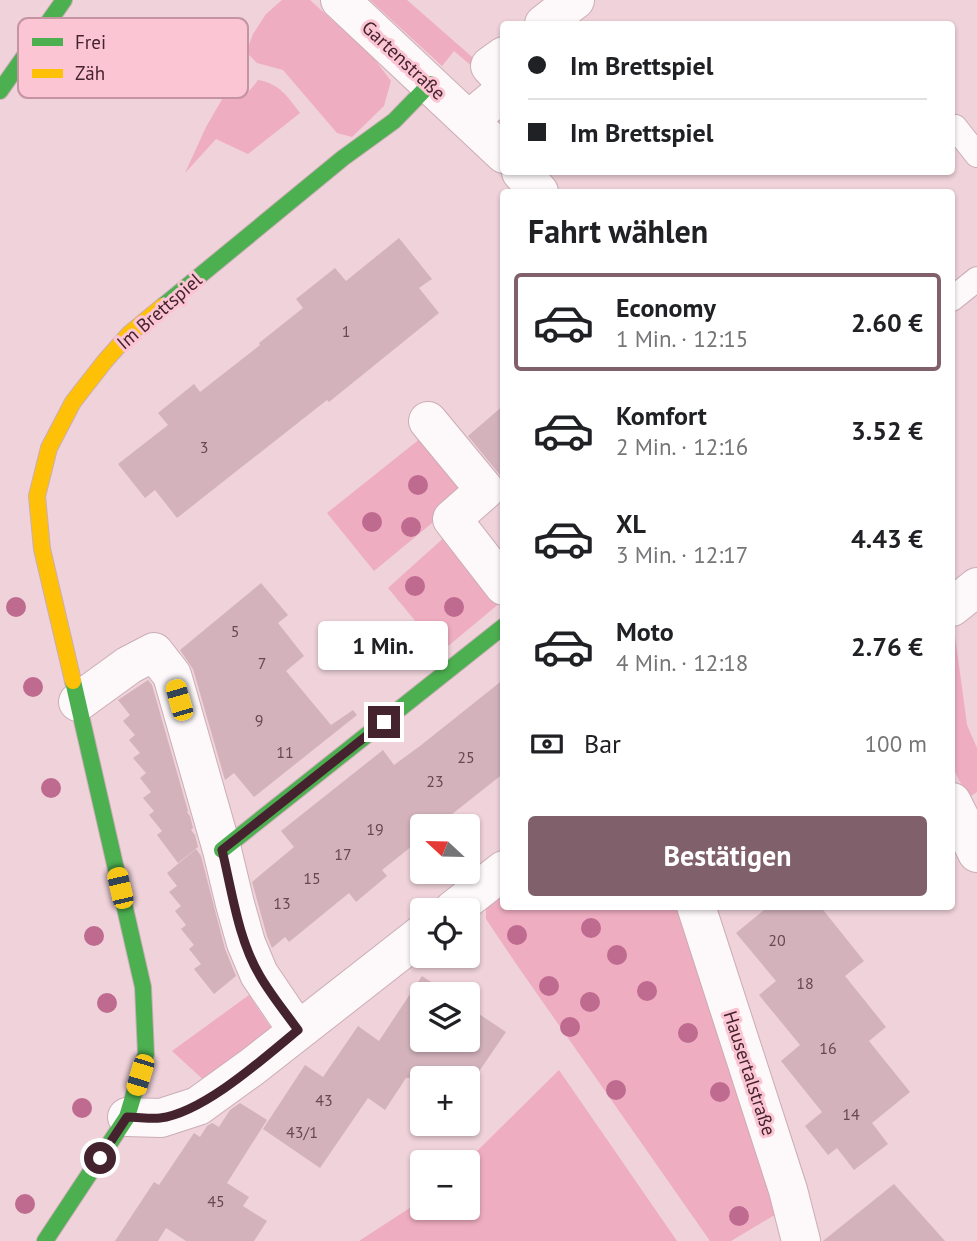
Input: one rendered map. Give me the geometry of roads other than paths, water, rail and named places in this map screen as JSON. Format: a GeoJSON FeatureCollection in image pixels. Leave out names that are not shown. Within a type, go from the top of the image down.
{"type":"FeatureCollection","features":[{"type":"Feature","properties":{"kind":"street"},"geometry":{"type":"LineString","coordinates":[[51,18],[64,0]]}},
{"type":"Feature","properties":{"kind":"street","name":"Gartenstraße"},"geometry":{"type":"LineString","coordinates":[[340,0],[500,150]]}},
{"type":"Feature","properties":{"kind":"street"},"geometry":{"type":"LineString","coordinates":[[548,21],[575,0]]}},
{"type":"Feature","properties":{"kind":"street"},"geometry":{"type":"LineString","coordinates":[[500,59],[490,66],[500,77]]}},
{"type":"Feature","properties":{"kind":"street"},"geometry":{"type":"LineString","coordinates":[[0,90],[18,65]]}},
{"type":"Feature","properties":{"kind":"street","name":"Im Brettspiel"},"geometry":{"type":"LineString","coordinates":[[45,1241],[127,1117],[146,1054],[143,987],[42,549],[37,496],[49,449],[73,402],[128,334],[343,158],[394,121],[430,84]]}},
{"type":"Feature","properties":{"kind":"street"},"geometry":{"type":"LineString","coordinates":[[468,120],[500,94]]}},
{"type":"Feature","properties":{"kind":"street"},"geometry":{"type":"LineString","coordinates":[[524,175],[536,189]]}},
{"type":"Feature","properties":{"kind":"street"},"geometry":{"type":"LineString","coordinates":[[428,421],[485,490],[452,519],[500,581]]}},
{"type":"Feature","properties":{"kind":"street"},"geometry":{"type":"LineString","coordinates":[[222,850],[500,629]]}},
{"type":"Feature","properties":{"kind":"street"},"geometry":{"type":"LineString","coordinates":[[78,702],[129,665],[154,652],[172,675],[246,943],[259,974],[298,1030]]}},
{"type":"Feature","properties":{"kind":"street"},"geometry":{"type":"LineString","coordinates":[[955,808],[977,853]]}},
{"type":"Feature","properties":{"kind":"street"},"geometry":{"type":"LineString","coordinates":[[468,898],[500,873]]}},
{"type":"Feature","properties":{"kind":"street","name":"Hausertalstraße"},"geometry":{"type":"LineString","coordinates":[[697,910],[788,1190],[801,1241]]}},
{"type":"Feature","properties":{"kind":"street"},"geometry":{"type":"LineString","coordinates":[[127,1117],[161,1118],[198,1105],[252,1067],[410,943]]}},
{"type":"Feature","properties":{"kind":"lane"},"geometry":{"type":"LineString","coordinates":[[955,127],[977,155]]}},
{"type":"Feature","properties":{"kind":"lane"},"geometry":{"type":"LineString","coordinates":[[955,296],[977,278]]}}]}
